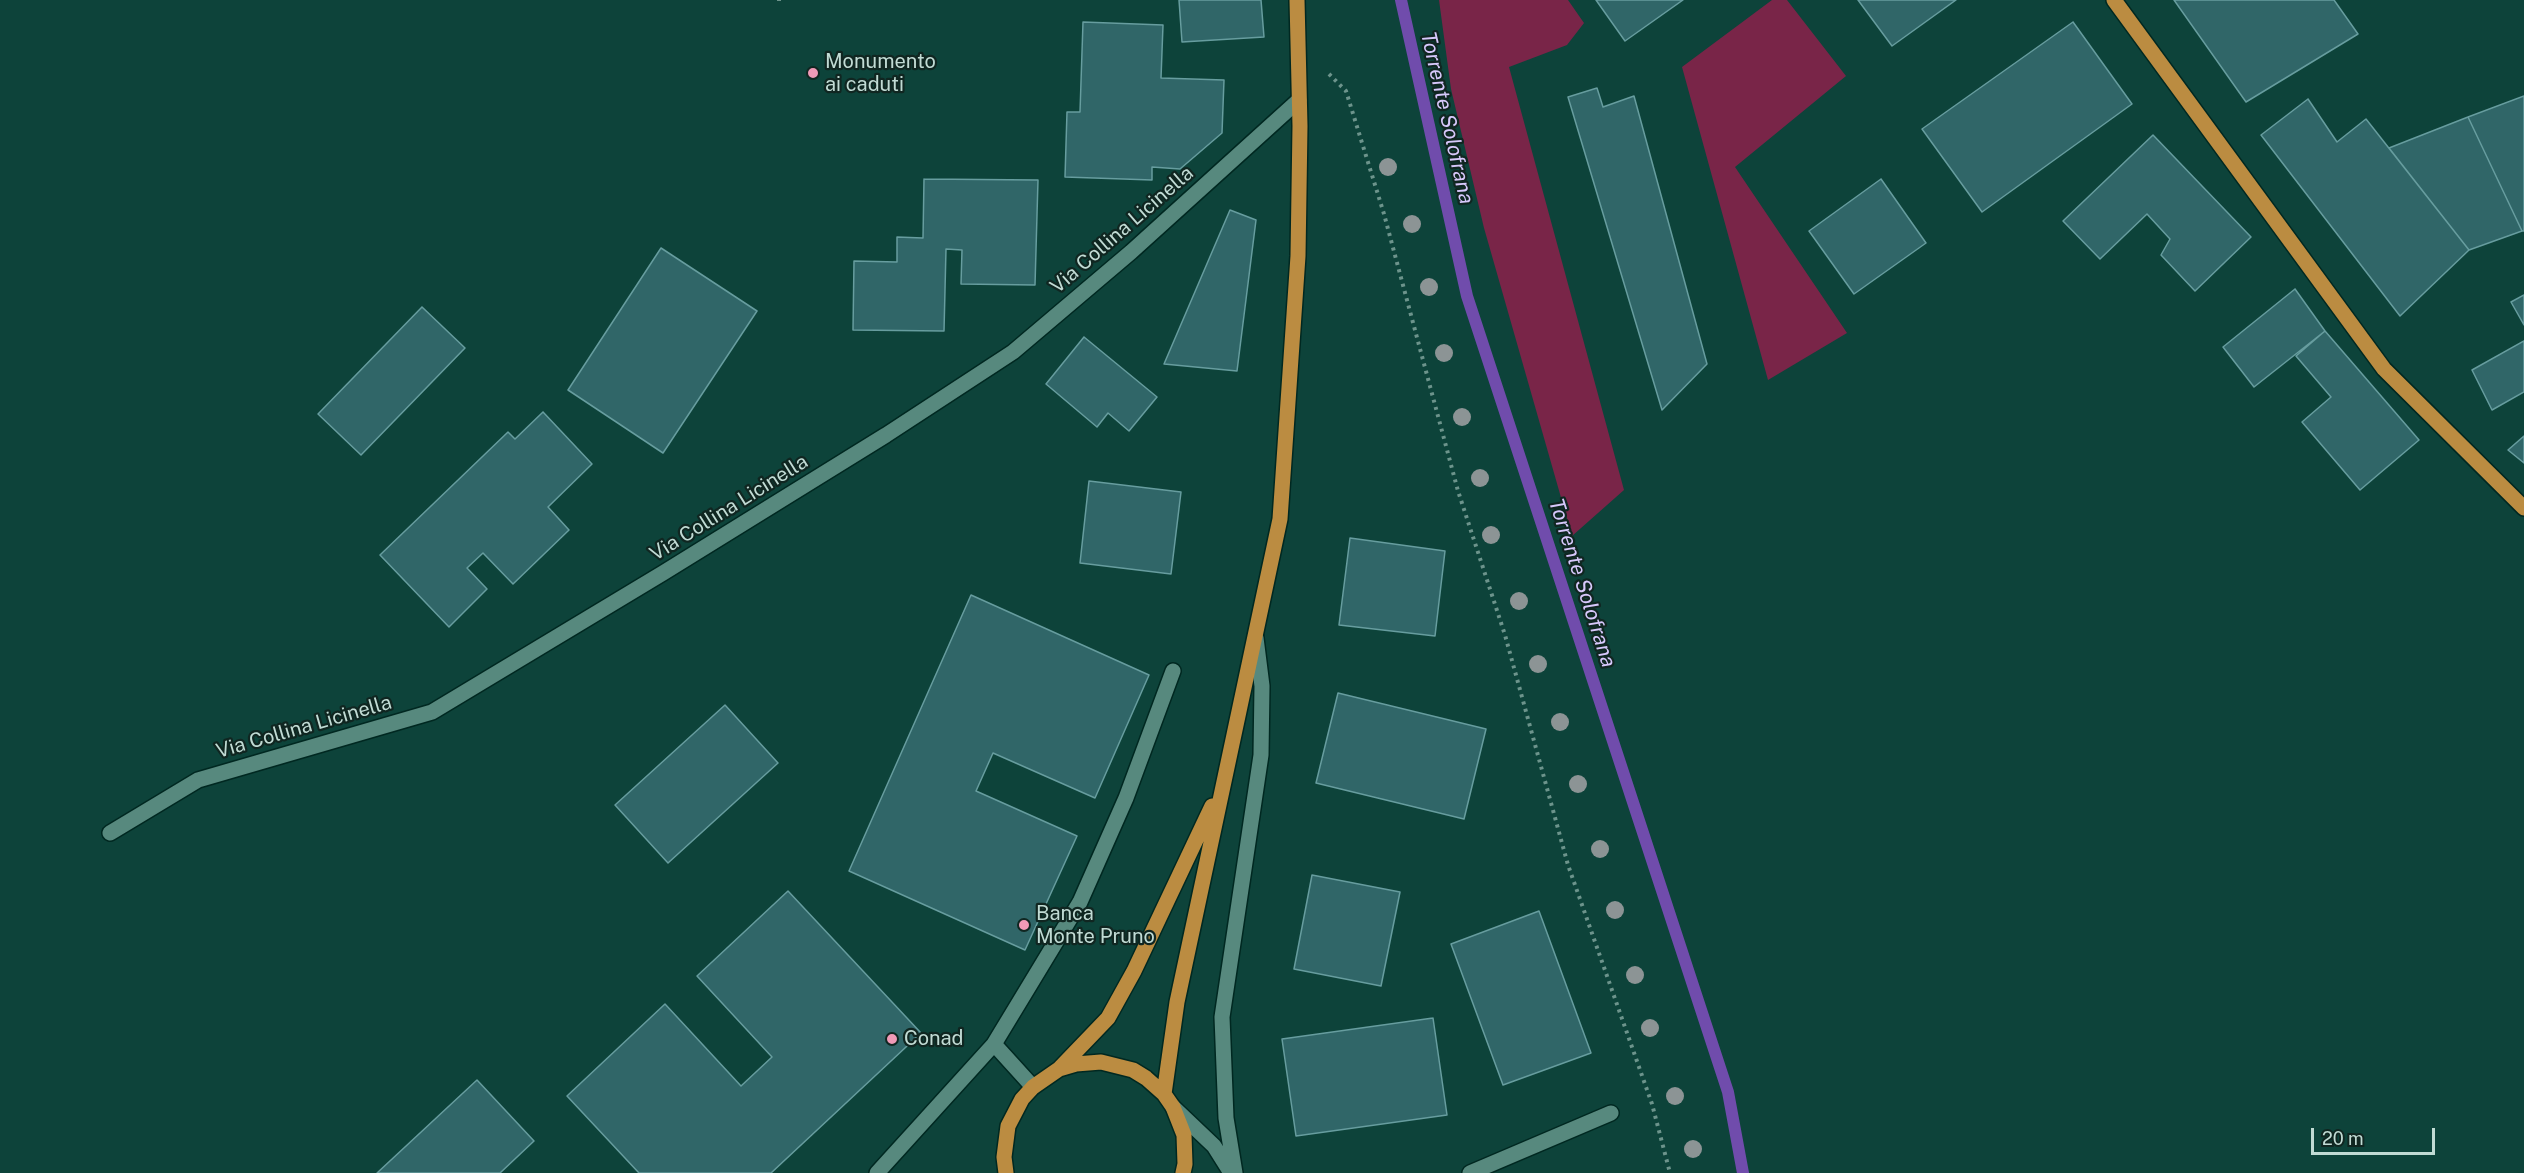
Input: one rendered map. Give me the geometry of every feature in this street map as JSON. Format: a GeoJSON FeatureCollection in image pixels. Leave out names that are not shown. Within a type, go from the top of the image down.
{"type":"FeatureCollection","features":[{"type":"Feature","properties":{"kind":"main road"},"geometry":{"type":"LineString","coordinates":[[1164,1094],[1178,1002],[1222,784],[1256,638],[1280,519],[1298,256],[1297,0]]}},
{"type":"Feature","properties":{"kind":"main road"},"geometry":{"type":"LineString","coordinates":[[2114,0],[2384,369],[2524,508]]}},
{"type":"Feature","properties":{"kind":"main road"},"geometry":{"type":"LineString","coordinates":[[1006,1173],[1004,1157],[1008,1126],[1022,1099],[1033,1087],[1059,1069],[1108,1018],[1134,971],[1222,784]]}},
{"type":"Feature","properties":{"kind":"main road"},"geometry":{"type":"LineString","coordinates":[[1059,1069],[1089,1062],[1121,1065],[1146,1078],[1164,1094],[1173,1107],[1184,1136],[1186,1156],[1183,1173]]}},
{"type":"Feature","properties":{"kind":"main road"},"geometry":{"type":"LineString","coordinates":[[996,1173],[1004,1157]]}},
{"type":"Feature","properties":{"kind":"street","name":"Via Collina Licinella"},"geometry":{"type":"LineString","coordinates":[[110,833],[198,780],[432,711],[724,536],[886,435],[1013,352],[1131,252],[1299,100]]}},
{"type":"Feature","properties":{"kind":"street"},"geometry":{"type":"LineString","coordinates":[[1233,1173],[1226,1118],[1222,1017],[1261,755],[1262,686],[1256,638]]}},
{"type":"Feature","properties":{"kind":"street"},"geometry":{"type":"LineString","coordinates":[[877,1173],[994,1044],[1080,902],[1126,798],[1173,671]]}},
{"type":"Feature","properties":{"kind":"street"},"geometry":{"type":"LineString","coordinates":[[994,1044],[1033,1087]]}},
{"type":"Feature","properties":{"kind":"street"},"geometry":{"type":"LineString","coordinates":[[1173,1107],[1214,1146],[1233,1173]]}},
{"type":"Feature","properties":{"kind":"street"},"geometry":{"type":"LineString","coordinates":[[1470,1173],[1611,1113]]}},
{"type":"Feature","properties":{"kind":"path"},"geometry":{"type":"LineString","coordinates":[[1298,42],[1346,91],[1384,214],[1458,490],[1522,691],[1568,865],[1652,1104],[1670,1173]]}},
{"type":"Feature","properties":{"kind":"shaded area"},"geometry":{"type":"Polygon","coordinates":[[[1439,0],[1568,0],[1584,23],[1567,45],[1509,67],[1624,490],[1572,536],[1484,228],[1451,89],[1439,0]]]}},
{"type":"Feature","properties":{"kind":"shaded area"},"geometry":{"type":"Polygon","coordinates":[[[1772,0],[1787,0],[1846,76],[1735,167],[1847,333],[1768,380],[1682,67],[1772,0]]]}},
{"type":"Feature","properties":{"kind":"building"},"geometry":{"type":"Polygon","coordinates":[[[1179,0],[1261,0],[1264,37],[1182,42],[1179,0]]]}},
{"type":"Feature","properties":{"kind":"building"},"geometry":{"type":"Polygon","coordinates":[[[1596,0],[1683,0],[1625,41],[1596,0]]]}},
{"type":"Feature","properties":{"kind":"building"},"geometry":{"type":"Polygon","coordinates":[[[1858,0],[1956,0],[1892,46],[1858,0]]]}},
{"type":"Feature","properties":{"kind":"building"},"geometry":{"type":"Polygon","coordinates":[[[2174,0],[2334,0],[2358,34],[2246,102],[2174,0]]]}},
{"type":"Feature","properties":{"kind":"building"},"geometry":{"type":"Polygon","coordinates":[[[1083,22],[1163,25],[1161,78],[1224,80],[1222,133],[1180,169],[1152,167],[1152,180],[1065,177],[1067,112],[1080,112],[1083,22]]]}},
{"type":"Feature","properties":{"kind":"building"},"geometry":{"type":"Polygon","coordinates":[[[2073,22],[2132,104],[1982,212],[1922,129],[2073,22]]]}},
{"type":"Feature","properties":{"kind":"building"},"geometry":{"type":"Polygon","coordinates":[[[1597,88],[1603,107],[1634,96],[1707,364],[1662,410],[1568,97],[1597,88]]]}},
{"type":"Feature","properties":{"kind":"building"},"geometry":{"type":"Polygon","coordinates":[[[2524,96],[2524,231],[2522,231],[2468,117],[2524,96]]]}},
{"type":"Feature","properties":{"kind":"building"},"geometry":{"type":"Polygon","coordinates":[[[2308,99],[2337,142],[2366,119],[2469,250],[2400,316],[2261,135],[2308,99]]]}},
{"type":"Feature","properties":{"kind":"building"},"geometry":{"type":"Polygon","coordinates":[[[2468,117],[2522,231],[2469,250],[2389,148],[2468,117]]]}},
{"type":"Feature","properties":{"kind":"building"},"geometry":{"type":"Polygon","coordinates":[[[2153,135],[2251,237],[2195,291],[2161,255],[2170,239],[2147,214],[2100,259],[2063,221],[2153,135]]]}},
{"type":"Feature","properties":{"kind":"building"},"geometry":{"type":"Polygon","coordinates":[[[924,179],[1038,180],[1035,285],[961,284],[962,250],[946,249],[944,331],[853,330],[854,261],[897,262],[897,237],[923,238],[924,179]]]}},
{"type":"Feature","properties":{"kind":"building"},"geometry":{"type":"Polygon","coordinates":[[[1881,179],[1926,243],[1854,294],[1809,231],[1881,179]]]}},
{"type":"Feature","properties":{"kind":"building"},"geometry":{"type":"Polygon","coordinates":[[[1230,210],[1256,220],[1237,371],[1164,364],[1230,210]]]}},
{"type":"Feature","properties":{"kind":"building"},"geometry":{"type":"Polygon","coordinates":[[[661,248],[757,311],[663,453],[568,390],[661,248]]]}},
{"type":"Feature","properties":{"kind":"building"},"geometry":{"type":"Polygon","coordinates":[[[2295,289],[2325,331],[2254,387],[2223,347],[2295,289]]]}},
{"type":"Feature","properties":{"kind":"building"},"geometry":{"type":"Polygon","coordinates":[[[2524,295],[2524,325],[2511,302],[2524,295]]]}},
{"type":"Feature","properties":{"kind":"building"},"geometry":{"type":"Polygon","coordinates":[[[422,307],[465,348],[361,455],[318,414],[422,307]]]}},
{"type":"Feature","properties":{"kind":"building"},"geometry":{"type":"Polygon","coordinates":[[[2325,331],[2419,440],[2360,490],[2302,422],[2331,397],[2296,356],[2325,331]]]}},
{"type":"Feature","properties":{"kind":"building"},"geometry":{"type":"Polygon","coordinates":[[[1084,337],[1157,397],[1129,431],[1108,413],[1097,427],[1046,384],[1084,337]]]}},
{"type":"Feature","properties":{"kind":"building"},"geometry":{"type":"Polygon","coordinates":[[[2524,341],[2524,392],[2492,410],[2472,370],[2524,341]]]}},
{"type":"Feature","properties":{"kind":"building"},"geometry":{"type":"Polygon","coordinates":[[[543,412],[592,464],[548,507],[569,530],[513,584],[483,553],[467,568],[487,589],[449,627],[380,555],[508,432],[515,439],[543,412]]]}},
{"type":"Feature","properties":{"kind":"building"},"geometry":{"type":"Polygon","coordinates":[[[2524,436],[2524,463],[2508,450],[2524,436]]]}},
{"type":"Feature","properties":{"kind":"building"},"geometry":{"type":"Polygon","coordinates":[[[1089,481],[1181,492],[1171,574],[1080,563],[1089,481]]]}},
{"type":"Feature","properties":{"kind":"building"},"geometry":{"type":"Polygon","coordinates":[[[1350,538],[1445,551],[1435,636],[1339,625],[1350,538]]]}},
{"type":"Feature","properties":{"kind":"building"},"geometry":{"type":"Polygon","coordinates":[[[971,595],[1149,675],[1095,798],[993,753],[976,791],[1077,836],[1025,950],[849,871],[971,595]]]}},
{"type":"Feature","properties":{"kind":"building"},"geometry":{"type":"Polygon","coordinates":[[[1338,693],[1486,729],[1464,819],[1316,783],[1338,693]]]}},
{"type":"Feature","properties":{"kind":"building"},"geometry":{"type":"Polygon","coordinates":[[[725,705],[778,763],[668,863],[615,805],[725,705]]]}},
{"type":"Feature","properties":{"kind":"building"},"geometry":{"type":"Polygon","coordinates":[[[1312,875],[1400,892],[1381,986],[1294,969],[1312,875]]]}},
{"type":"Feature","properties":{"kind":"building"},"geometry":{"type":"Polygon","coordinates":[[[788,891],[921,1033],[771,1173],[639,1173],[567,1096],[665,1004],[741,1086],[772,1057],[697,976],[788,891]]]}},
{"type":"Feature","properties":{"kind":"building"},"geometry":{"type":"Polygon","coordinates":[[[1539,911],[1591,1053],[1503,1085],[1451,944],[1539,911]]]}},
{"type":"Feature","properties":{"kind":"building"},"geometry":{"type":"Polygon","coordinates":[[[1433,1018],[1447,1115],[1296,1136],[1282,1039],[1433,1018]]]}},
{"type":"Feature","properties":{"kind":"building"},"geometry":{"type":"Polygon","coordinates":[[[477,1080],[534,1141],[500,1173],[377,1173],[477,1080]]]}},
{"type":"Feature","properties":{"kind":"waterway","name":"Torrente Solofrana"},"geometry":{"type":"LineString","coordinates":[[1401,0],[1467,296],[1728,1092],[1743,1173]]}},
{"type":"Feature","properties":{"kind":"place","name":"Monumento ai caduti"},"geometry":{"type":"Point","coordinates":[813,73]}},
{"type":"Feature","properties":{"kind":"place","name":"Banca Monte Pruno"},"geometry":{"type":"Point","coordinates":[1024,925]}},
{"type":"Feature","properties":{"kind":"place","name":"Conad"},"geometry":{"type":"Point","coordinates":[892,1039]}}]}
